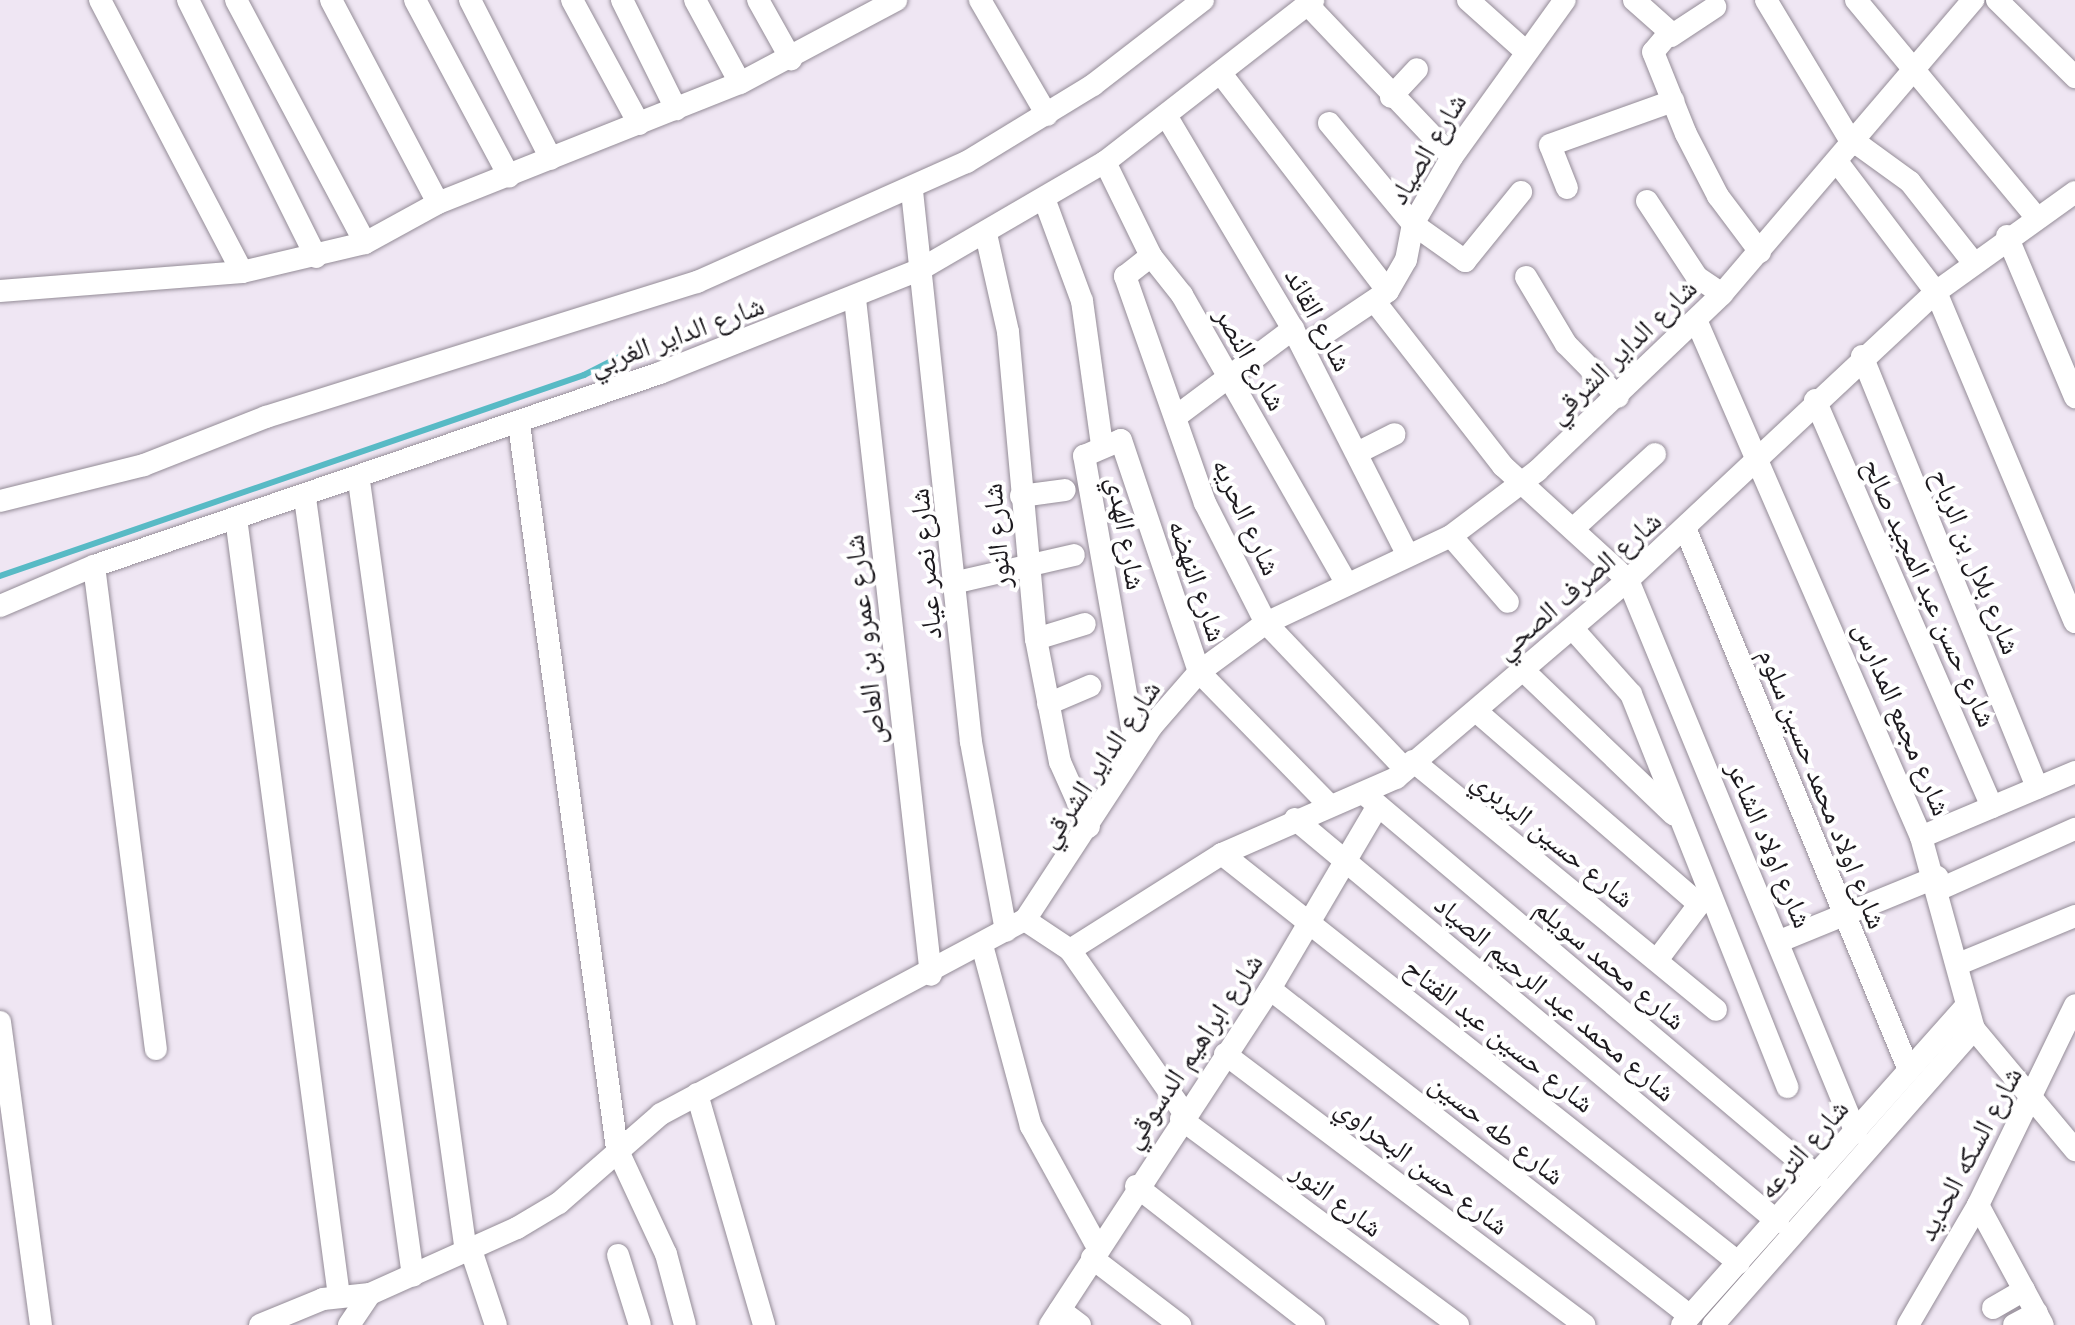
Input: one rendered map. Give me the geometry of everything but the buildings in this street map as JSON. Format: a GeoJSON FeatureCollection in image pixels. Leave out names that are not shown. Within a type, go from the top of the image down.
{"type":"FeatureCollection","features":[{"type":"Feature","properties":{"kind":"street"},"geometry":{"type":"LineString","coordinates":[[100,0],[242,272]]}},
{"type":"Feature","properties":{"kind":"street"},"geometry":{"type":"LineString","coordinates":[[188,0],[316,257]]}},
{"type":"Feature","properties":{"kind":"street"},"geometry":{"type":"LineString","coordinates":[[236,0],[365,243]]}},
{"type":"Feature","properties":{"kind":"street"},"geometry":{"type":"LineString","coordinates":[[331,0],[438,203]]}},
{"type":"Feature","properties":{"kind":"street"},"geometry":{"type":"LineString","coordinates":[[415,0],[509,176]]}},
{"type":"Feature","properties":{"kind":"street"},"geometry":{"type":"LineString","coordinates":[[470,0],[551,159]]}},
{"type":"Feature","properties":{"kind":"street"},"geometry":{"type":"LineString","coordinates":[[572,0],[639,124]]}},
{"type":"Feature","properties":{"kind":"street"},"geometry":{"type":"LineString","coordinates":[[622,0],[676,109]]}},
{"type":"Feature","properties":{"kind":"street"},"geometry":{"type":"LineString","coordinates":[[695,0],[740,83]]}},
{"type":"Feature","properties":{"kind":"street"},"geometry":{"type":"LineString","coordinates":[[758,0],[791,59]]}},
{"type":"Feature","properties":{"kind":"street"},"geometry":{"type":"LineString","coordinates":[[0,291],[242,272],[365,243],[438,203],[740,83],[791,59],[896,0]]}},
{"type":"Feature","properties":{"kind":"street"},"geometry":{"type":"LineString","coordinates":[[980,0],[1047,115]]}},
{"type":"Feature","properties":{"kind":"street","name":"شارع الداير الغربي"},"geometry":{"type":"LineString","coordinates":[[0,501],[144,465],[266,417],[697,282],[912,191],[1047,115],[1203,0]]}},
{"type":"Feature","properties":{"kind":"street"},"geometry":{"type":"LineString","coordinates":[[1468,0],[1524,50]]}},
{"type":"Feature","properties":{"kind":"street","name":"شارع الصياد"},"geometry":{"type":"LineString","coordinates":[[1382,297],[1406,260],[1413,224],[1452,157],[1524,50],[1565,0]]}},
{"type":"Feature","properties":{"kind":"street"},"geometry":{"type":"LineString","coordinates":[[1634,0],[1671,36]]}},
{"type":"Feature","properties":{"kind":"street"},"geometry":{"type":"LineString","coordinates":[[1766,0],[1854,143],[1910,182],[1973,262]]}},
{"type":"Feature","properties":{"kind":"street"},"geometry":{"type":"LineString","coordinates":[[1856,0],[2036,217]]}},
{"type":"Feature","properties":{"kind":"street","name":"شارع الداير الشرقي"},"geometry":{"type":"LineString","coordinates":[[260,1325],[339,1296],[363,1314],[413,1276],[469,1251],[559,1203],[617,1149],[697,1094],[931,975],[1016,926],[1089,827],[1136,750],[1199,672],[1266,623],[1451,536],[1522,483],[1618,397],[1722,294],[1838,163],[1973,0]]}},
{"type":"Feature","properties":{"kind":"street"},"geometry":{"type":"LineString","coordinates":[[1997,0],[2075,77]]}},
{"type":"Feature","properties":{"kind":"street"},"geometry":{"type":"LineString","coordinates":[[1310,3],[1391,97],[1452,157]]}},
{"type":"Feature","properties":{"kind":"street","name":"شارع الداير الغربي"},"geometry":{"type":"LineString","coordinates":[[0,606],[94,566],[359,481],[519,424],[855,299],[921,269],[1045,201],[1105,162],[1222,75],[1310,3]]}},
{"type":"Feature","properties":{"kind":"street"},"geometry":{"type":"LineString","coordinates":[[1715,7],[1653,52],[1712,186],[1760,252]]}},
{"type":"Feature","properties":{"kind":"street"},"geometry":{"type":"LineString","coordinates":[[1391,97],[1417,69]]}},
{"type":"Feature","properties":{"kind":"street"},"geometry":{"type":"LineString","coordinates":[[1222,75],[1382,297],[1522,483],[1628,580]]}},
{"type":"Feature","properties":{"kind":"street"},"geometry":{"type":"LineString","coordinates":[[1567,188],[1550,145],[1673,101]]}},
{"type":"Feature","properties":{"kind":"street","name":"شارع القائد"},"geometry":{"type":"LineString","coordinates":[[1167,117],[1298,338],[1408,556]]}},
{"type":"Feature","properties":{"kind":"street"},"geometry":{"type":"LineString","coordinates":[[1329,123],[1413,224],[1467,262],[1521,192]]}},
{"type":"Feature","properties":{"kind":"street","name":"شارع النصر"},"geometry":{"type":"LineString","coordinates":[[1105,162],[1151,256],[1182,295],[1226,382],[1283,467],[1347,584]]}},
{"type":"Feature","properties":{"kind":"street"},"geometry":{"type":"LineString","coordinates":[[1838,163],[1936,292],[2075,622]]}},
{"type":"Feature","properties":{"kind":"street","name":"شارع نصر عياد"},"geometry":{"type":"LineString","coordinates":[[912,191],[971,742],[1016,926]]}},
{"type":"Feature","properties":{"kind":"street","name":"شارع الصرف الصحي"},"geometry":{"type":"LineString","coordinates":[[1070,950],[1222,854],[1330,806],[1372,800],[1409,765],[1524,671],[1628,580],[1761,460],[1815,400],[1862,356],[1936,292],[2007,236],[2075,192]]}},
{"type":"Feature","properties":{"kind":"street","name":"شارع الهدي"},"geometry":{"type":"LineString","coordinates":[[1045,201],[1082,301],[1102,446],[1084,456],[1136,750]]}},
{"type":"Feature","properties":{"kind":"street"},"geometry":{"type":"LineString","coordinates":[[1647,201],[1697,277],[1722,294]]}},
{"type":"Feature","properties":{"kind":"street","name":"شارع النور"},"geometry":{"type":"LineString","coordinates":[[986,234],[1008,332],[1026,562],[1036,639],[1060,762],[1089,827]]}},
{"type":"Feature","properties":{"kind":"street"},"geometry":{"type":"LineString","coordinates":[[2007,236],[2073,384]]}},
{"type":"Feature","properties":{"kind":"street","name":"شارع الحريه"},"geometry":{"type":"LineString","coordinates":[[1151,256],[1125,276],[1178,415],[1197,485],[1266,623],[1409,765]]}},
{"type":"Feature","properties":{"kind":"street"},"geometry":{"type":"LineString","coordinates":[[1526,277],[1566,344],[1618,397]]}},
{"type":"Feature","properties":{"kind":"street"},"geometry":{"type":"LineString","coordinates":[[1178,415],[1226,382],[1257,349],[1298,338],[1382,297]]}},
{"type":"Feature","properties":{"kind":"street","name":"شارع عمرو بن العاص"},"geometry":{"type":"LineString","coordinates":[[855,299],[931,975]]}},
{"type":"Feature","properties":{"kind":"street","name":"شارع مجمع المدارس"},"geometry":{"type":"LineString","coordinates":[[1696,320],[1761,460],[1921,837],[1961,963],[1969,1019]]}},
{"type":"Feature","properties":{"kind":"street","name":"شارع بلال بن الرباح"},"geometry":{"type":"LineString","coordinates":[[1862,356],[2037,788]]}},
{"type":"Feature","properties":{"kind":"street","name":"شارع حسن عبد المجيد صالح"},"geometry":{"type":"LineString","coordinates":[[1815,400],[1992,807]]}},
{"type":"Feature","properties":{"kind":"street"},"geometry":{"type":"LineString","coordinates":[[519,424],[617,1149],[666,1254],[685,1325]]}},
{"type":"Feature","properties":{"kind":"street"},"geometry":{"type":"LineString","coordinates":[[1357,453],[1395,434]]}},
{"type":"Feature","properties":{"kind":"street","name":"شارع النهضه"},"geometry":{"type":"LineString","coordinates":[[1102,446],[1128,445],[1199,672],[1330,806]]}},
{"type":"Feature","properties":{"kind":"street"},"geometry":{"type":"LineString","coordinates":[[1573,529],[1655,454]]}},
{"type":"Feature","properties":{"kind":"street"},"geometry":{"type":"LineString","coordinates":[[359,481],[469,1251],[496,1325]]}},
{"type":"Feature","properties":{"kind":"street"},"geometry":{"type":"LineString","coordinates":[[1021,496],[1065,490]]}},
{"type":"Feature","properties":{"kind":"street"},"geometry":{"type":"LineString","coordinates":[[305,498],[413,1276]]}},
{"type":"Feature","properties":{"kind":"street"},"geometry":{"type":"LineString","coordinates":[[236,518],[339,1296]]}},
{"type":"Feature","properties":{"kind":"street","name":"شارع اولاد محمد حسين سلوم"},"geometry":{"type":"LineString","coordinates":[[1685,528],[1909,1070]]}},
{"type":"Feature","properties":{"kind":"street"},"geometry":{"type":"LineString","coordinates":[[1451,536],[1508,602]]}},
{"type":"Feature","properties":{"kind":"street"},"geometry":{"type":"LineString","coordinates":[[953,583],[1026,562],[1074,555]]}},
{"type":"Feature","properties":{"kind":"street"},"geometry":{"type":"LineString","coordinates":[[94,566],[156,1049]]}},
{"type":"Feature","properties":{"kind":"street","name":"شارع اولاد الشاعر"},"geometry":{"type":"LineString","coordinates":[[1628,580],[1780,941],[1856,1133]]}},
{"type":"Feature","properties":{"kind":"street"},"geometry":{"type":"LineString","coordinates":[[1036,639],[1085,624]]}},
{"type":"Feature","properties":{"kind":"street"},"geometry":{"type":"LineString","coordinates":[[1573,629],[1631,694],[1704,898],[1787,1087]]}},
{"type":"Feature","properties":{"kind":"street"},"geometry":{"type":"LineString","coordinates":[[1524,671],[1678,819]]}},
{"type":"Feature","properties":{"kind":"street"},"geometry":{"type":"LineString","coordinates":[[1048,704],[1090,686]]}},
{"type":"Feature","properties":{"kind":"street"},"geometry":{"type":"LineString","coordinates":[[1476,711],[1704,898]]}},
{"type":"Feature","properties":{"kind":"street","name":"شارع حسين البربري"},"geometry":{"type":"LineString","coordinates":[[1409,765],[1716,1010]]}},
{"type":"Feature","properties":{"kind":"street"},"geometry":{"type":"LineString","coordinates":[[1921,837],[2075,772]]}},
{"type":"Feature","properties":{"kind":"street","name":"شارع ابراهيم الدسوقي"},"geometry":{"type":"LineString","coordinates":[[1055,1317],[1136,1186],[1270,989],[1346,860],[1372,800]]}},
{"type":"Feature","properties":{"kind":"street","name":"شارع محمد سويلم"},"geometry":{"type":"LineString","coordinates":[[1372,800],[1817,1176]]}},
{"type":"Feature","properties":{"kind":"street","name":"شارع محمد عبد الرحيم الصياد"},"geometry":{"type":"LineString","coordinates":[[1295,819],[1778,1222]]}},
{"type":"Feature","properties":{"kind":"street"},"geometry":{"type":"LineString","coordinates":[[1780,941],[2075,829]]}},
{"type":"Feature","properties":{"kind":"street","name":"شارع حسين عبد الفتاح"},"geometry":{"type":"LineString","coordinates":[[1222,854],[1739,1263]]}},
{"type":"Feature","properties":{"kind":"street"},"geometry":{"type":"LineString","coordinates":[[1657,960],[1704,898]]}},
{"type":"Feature","properties":{"kind":"street"},"geometry":{"type":"LineString","coordinates":[[1961,963],[2075,916]]}},
{"type":"Feature","properties":{"kind":"street"},"geometry":{"type":"LineString","coordinates":[[1016,926],[1070,950]]}},
{"type":"Feature","properties":{"kind":"street"},"geometry":{"type":"LineString","coordinates":[[982,945],[1031,1126],[1095,1253],[1180,1325]]}},
{"type":"Feature","properties":{"kind":"street","name":"شارع النور"},"geometry":{"type":"LineString","coordinates":[[1070,950],[1183,1116],[1458,1325]]}},
{"type":"Feature","properties":{"kind":"street","name":"شارع طه حسين"},"geometry":{"type":"LineString","coordinates":[[1270,989],[1686,1320]]}},
{"type":"Feature","properties":{"kind":"street","name":"شارع السكه الحديد"},"geometry":{"type":"LineString","coordinates":[[1913,1322],[2034,1096],[2075,1005]]}},
{"type":"Feature","properties":{"kind":"street"},"geometry":{"type":"LineString","coordinates":[[1969,1019],[2075,1150]]}},
{"type":"Feature","properties":{"kind":"street","name":"شارع الترعه"},"geometry":{"type":"LineString","coordinates":[[1686,1320],[1778,1222],[1909,1070],[1969,1019]]}},
{"type":"Feature","properties":{"kind":"street","name":"شارع الترعه"},"geometry":{"type":"LineString","coordinates":[[1713,1325],[1969,1019]]}},
{"type":"Feature","properties":{"kind":"street"},"geometry":{"type":"LineString","coordinates":[[0,1022],[41,1325]]}},
{"type":"Feature","properties":{"kind":"street","name":"شارع حسن البحراوي"},"geometry":{"type":"LineString","coordinates":[[1225,1054],[1584,1325]]}},
{"type":"Feature","properties":{"kind":"street"},"geometry":{"type":"LineString","coordinates":[[697,1094],[764,1325]]}},
{"type":"Feature","properties":{"kind":"street"},"geometry":{"type":"LineString","coordinates":[[1136,1186],[1314,1325]]}},
{"type":"Feature","properties":{"kind":"street"},"geometry":{"type":"LineString","coordinates":[[1978,1205],[2040,1319],[2014,1325]]}},
{"type":"Feature","properties":{"kind":"street"},"geometry":{"type":"LineString","coordinates":[[618,1255],[640,1325]]}},
{"type":"Feature","properties":{"kind":"street"},"geometry":{"type":"LineString","coordinates":[[1993,1308],[2024,1290]]}},
{"type":"Feature","properties":{"kind":"street"},"geometry":{"type":"LineString","coordinates":[[1055,1317],[1080,1325]]}},
{"type":"Feature","properties":{"kind":"waterway"},"geometry":{"type":"LineString","coordinates":[[0,576],[584,375],[641,346]]}}]}
